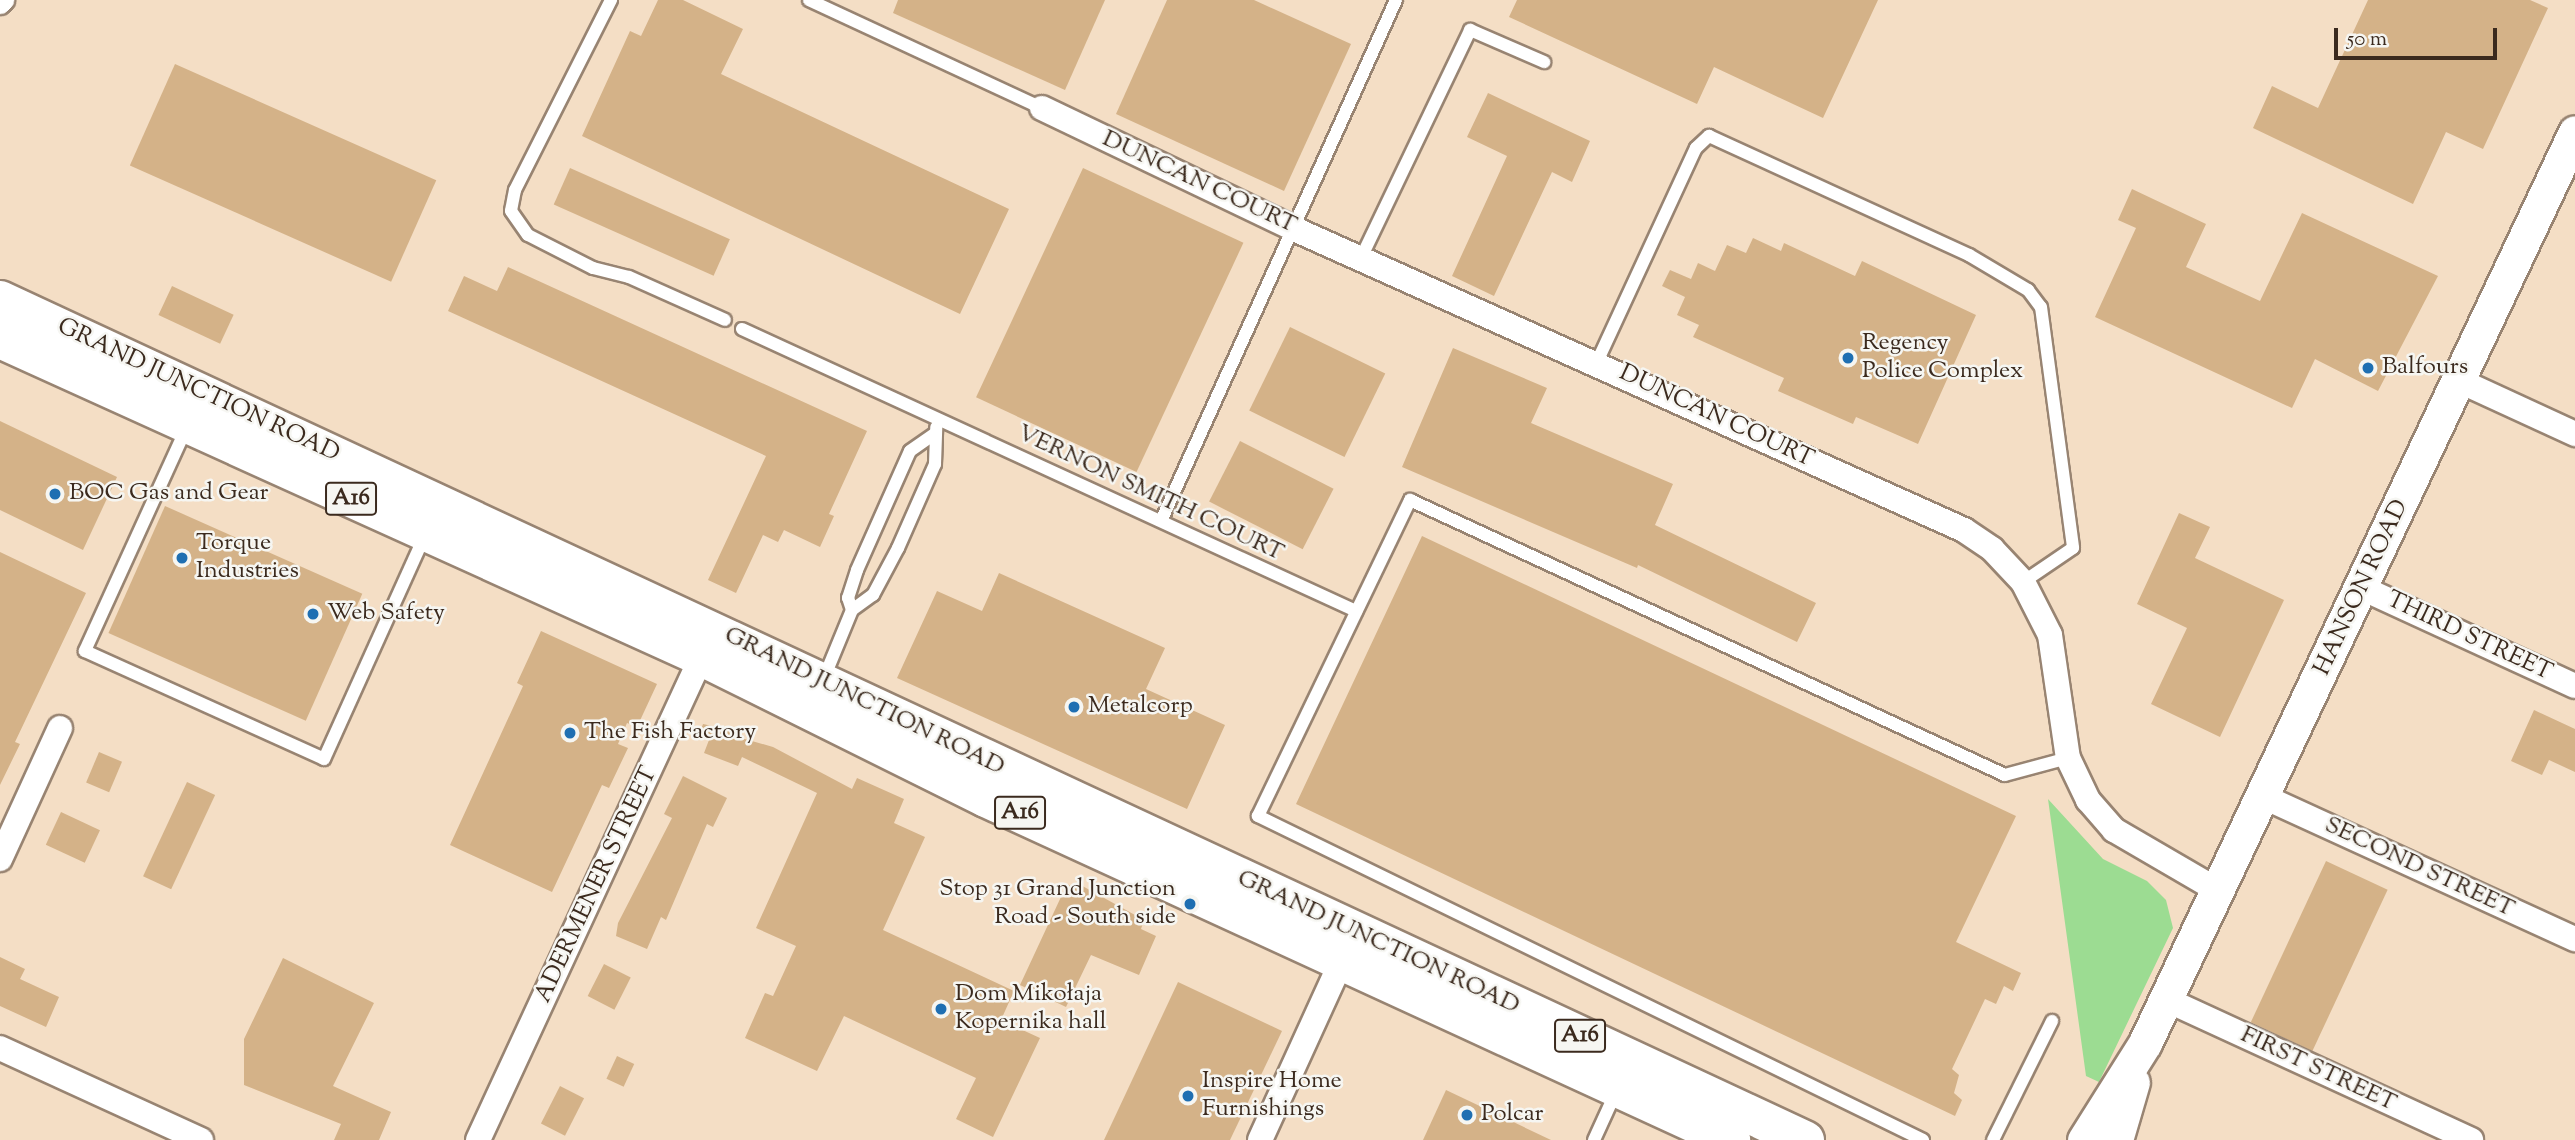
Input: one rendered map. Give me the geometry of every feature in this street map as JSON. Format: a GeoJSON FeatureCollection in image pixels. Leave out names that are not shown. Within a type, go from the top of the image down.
{"type":"FeatureCollection","features":[{"type":"Feature","properties":{"kind":"highway","name":"GRAND JUNCTION ROAD"},"geometry":{"type":"LineString","coordinates":[[0,300],[426,533],[708,643]]}},
{"type":"Feature","properties":{"kind":"highway","name":"GRAND JUNCTION ROAD"},"geometry":{"type":"LineString","coordinates":[[0,339],[188,425],[247,433],[708,643],[815,699],[1624,1074],[1805,1140]]}},
{"type":"Feature","properties":{"kind":"highway","name":"GRAND JUNCTION ROAD"},"geometry":{"type":"LineString","coordinates":[[1624,1074],[1731,1140]]}},
{"type":"Feature","properties":{"kind":"main road","name":"HANSON ROAD"},"geometry":{"type":"LineString","coordinates":[[2084,1140],[2145,1043],[2460,381],[2565,181],[2575,132]]}},
{"type":"Feature","properties":{"kind":"main road","name":"HANSON ROAD"},"geometry":{"type":"LineString","coordinates":[[2116,1140],[2145,1043]]}},
{"type":"Feature","properties":{"kind":"street","name":"DUNCAN COURT"},"geometry":{"type":"LineString","coordinates":[[1042,108],[1292,228],[1597,362],[1964,530],[1992,549],[2023,582],[2050,635],[2068,758],[2088,800],[2114,830],[2217,890]]}},
{"type":"Feature","properties":{"kind":"street"},"geometry":{"type":"LineString","coordinates":[[2460,381],[2575,434]]}},
{"type":"Feature","properties":{"kind":"street","name":"THIRD STREET"},"geometry":{"type":"LineString","coordinates":[[2362,589],[2575,687]]}},
{"type":"Feature","properties":{"kind":"street","name":"ADERMENER STREET"},"geometry":{"type":"LineString","coordinates":[[478,1140],[708,643]]}},
{"type":"Feature","properties":{"kind":"street"},"geometry":{"type":"LineString","coordinates":[[0,859],[60,728]]}},
{"type":"Feature","properties":{"kind":"street","name":"SECOND STREET"},"geometry":{"type":"LineString","coordinates":[[2262,796],[2575,939]]}},
{"type":"Feature","properties":{"kind":"street"},"geometry":{"type":"LineString","coordinates":[[1260,1140],[1348,947]]}},
{"type":"Feature","properties":{"kind":"street","name":"FIRST STREET"},"geometry":{"type":"LineString","coordinates":[[2165,999],[2471,1140]]}},
{"type":"Feature","properties":{"kind":"street"},"geometry":{"type":"LineString","coordinates":[[0,1048],[201,1140]]}},
{"type":"Feature","properties":{"kind":"lane"},"geometry":{"type":"LineString","coordinates":[[611,0],[515,190],[511,211],[528,236],[593,268],[629,277],[725,320]]}},
{"type":"Feature","properties":{"kind":"lane"},"geometry":{"type":"LineString","coordinates":[[809,0],[1042,108]]}},
{"type":"Feature","properties":{"kind":"lane"},"geometry":{"type":"LineString","coordinates":[[1161,522],[1396,0]]}},
{"type":"Feature","properties":{"kind":"lane"},"geometry":{"type":"LineString","coordinates":[[1361,258],[1470,30],[1544,62]]}},
{"type":"Feature","properties":{"kind":"lane"},"geometry":{"type":"LineString","coordinates":[[1597,362],[1696,148],[1709,136],[1969,255],[2028,290],[2041,307],[2073,548],[2023,582]]}},
{"type":"Feature","properties":{"kind":"lane","name":"VERNON SMITH COURT"},"geometry":{"type":"LineString","coordinates":[[742,329],[1356,611]]}},
{"type":"Feature","properties":{"kind":"lane"},"geometry":{"type":"LineString","coordinates":[[815,699],[852,610],[873,595],[898,548],[935,464],[934,433],[939,421]]}},
{"type":"Feature","properties":{"kind":"lane"},"geometry":{"type":"LineString","coordinates":[[188,425],[85,651],[324,759],[426,533]]}},
{"type":"Feature","properties":{"kind":"lane"},"geometry":{"type":"LineString","coordinates":[[852,610],[848,598],[857,570],[910,451],[934,433]]}},
{"type":"Feature","properties":{"kind":"lane"},"geometry":{"type":"LineString","coordinates":[[1923,1140],[1258,816],[1409,500],[2005,775],[2068,758]]}},
{"type":"Feature","properties":{"kind":"lane"},"geometry":{"type":"LineString","coordinates":[[1993,1140],[2052,1021]]}},
{"type":"Feature","properties":{"kind":"lane"},"geometry":{"type":"LineString","coordinates":[[1594,1140],[1624,1074]]}},
{"type":"Feature","properties":{"kind":"green space"},"geometry":{"type":"Polygon","coordinates":[[[2048,799],[2103,859],[2147,881],[2166,900],[2173,928],[2099,1082],[2086,1076],[2048,799]]]}},
{"type":"Feature","properties":{"kind":"building"},"geometry":{"type":"Polygon","coordinates":[[[658,0],[683,0],[743,29],[721,74],[1009,209],[960,314],[582,136],[630,31],[641,36],[658,0]]]}},
{"type":"Feature","properties":{"kind":"building"},"geometry":{"type":"Polygon","coordinates":[[[898,0],[1105,0],[1065,90],[893,13],[898,0]]]}},
{"type":"Feature","properties":{"kind":"building"},"geometry":{"type":"Polygon","coordinates":[[[1167,0],[1254,0],[1351,44],[1284,191],[1116,114],[1167,0]]]}},
{"type":"Feature","properties":{"kind":"building"},"geometry":{"type":"Polygon","coordinates":[[[1517,0],[1878,0],[1823,118],[1714,67],[1697,104],[1509,17],[1517,0]]]}},
{"type":"Feature","properties":{"kind":"building"},"geometry":{"type":"Polygon","coordinates":[[[2368,0],[2530,0],[2548,8],[2483,149],[2446,132],[2413,204],[2253,128],[2272,86],[2318,108],[2368,0]]]}},
{"type":"Feature","properties":{"kind":"building"},"geometry":{"type":"Polygon","coordinates":[[[175,64],[436,180],[391,282],[130,165],[175,64]]]}},
{"type":"Feature","properties":{"kind":"building"},"geometry":{"type":"Polygon","coordinates":[[[1488,93],[1590,141],[1572,182],[1552,172],[1494,296],[1452,276],[1507,156],[1467,137],[1488,93]]]}},
{"type":"Feature","properties":{"kind":"building"},"geometry":{"type":"Polygon","coordinates":[[[570,168],[730,239],[714,276],[554,205],[570,168]]]}},
{"type":"Feature","properties":{"kind":"building"},"geometry":{"type":"Polygon","coordinates":[[[1083,168],[1243,243],[1136,472],[976,397],[1083,168]]]}},
{"type":"Feature","properties":{"kind":"building"},"geometry":{"type":"Polygon","coordinates":[[[2132,189],[2206,224],[2186,267],[2260,301],[2302,213],[2438,276],[2378,391],[2315,359],[2292,408],[2095,317],[2136,228],[2118,220],[2132,189]]]}},
{"type":"Feature","properties":{"kind":"building","name":"Regency Police Complex"},"geometry":{"type":"Polygon","coordinates":[[[1753,238],[1781,251],[1784,243],[1855,276],[1862,261],[1976,315],[1918,444],[1856,417],[1853,424],[1778,391],[1784,378],[1693,337],[1699,325],[1677,315],[1685,297],[1662,286],[1670,270],[1691,279],[1698,263],[1715,271],[1727,245],[1746,253],[1753,238]]]}},
{"type":"Feature","properties":{"kind":"building"},"geometry":{"type":"Polygon","coordinates":[[[508,267],[867,431],[829,514],[834,516],[820,547],[784,530],[778,542],[763,535],[736,593],[708,580],[766,456],[448,311],[464,276],[497,291],[508,267]]]}},
{"type":"Feature","properties":{"kind":"building"},"geometry":{"type":"Polygon","coordinates":[[[172,286],[234,315],[220,344],[158,315],[172,286]]]}},
{"type":"Feature","properties":{"kind":"building"},"geometry":{"type":"Polygon","coordinates":[[[1290,327],[1385,373],[1345,457],[1249,411],[1290,327]]]}},
{"type":"Feature","properties":{"kind":"building"},"geometry":{"type":"Polygon","coordinates":[[[1453,348],[1547,388],[1531,423],[1673,484],[1655,525],[1816,603],[1797,642],[1638,565],[1637,568],[1402,467],[1453,348]]]}},
{"type":"Feature","properties":{"kind":"building","name":"BOC Gas and Gear"},"geometry":{"type":"Polygon","coordinates":[[[0,421],[117,477],[83,550],[0,510],[0,421]]]}},
{"type":"Feature","properties":{"kind":"building"},"geometry":{"type":"Polygon","coordinates":[[[1240,441],[1334,489],[1303,549],[1209,502],[1240,441]]]}},
{"type":"Feature","properties":{"kind":"building"},"geometry":{"type":"Polygon","coordinates":[[[165,506],[362,594],[306,721],[108,633],[165,506]]]}},
{"type":"Feature","properties":{"kind":"building"},"geometry":{"type":"Polygon","coordinates":[[[2179,513],[2210,527],[2195,558],[2284,600],[2220,737],[2151,704],[2187,628],[2137,604],[2179,513]]]}},
{"type":"Feature","properties":{"kind":"building"},"geometry":{"type":"Polygon","coordinates":[[[1422,536],[2016,816],[1956,942],[2021,973],[2013,991],[2004,986],[1996,1004],[1985,999],[1952,1069],[1959,1075],[1954,1093],[1962,1100],[1955,1116],[1296,804],[1422,536]]]}},
{"type":"Feature","properties":{"kind":"building"},"geometry":{"type":"Polygon","coordinates":[[[0,552],[86,593],[15,742],[20,744],[0,785],[0,552]]]}},
{"type":"Feature","properties":{"kind":"building","name":"Metalcorp"},"geometry":{"type":"Polygon","coordinates":[[[999,573],[1165,648],[1146,689],[1225,725],[1187,809],[897,678],[937,591],[982,611],[999,573]]]}},
{"type":"Feature","properties":{"kind":"building"},"geometry":{"type":"Polygon","coordinates":[[[541,631],[657,684],[637,727],[627,723],[618,744],[628,748],[609,788],[602,785],[552,892],[450,845],[523,686],[517,683],[541,631]]]}},
{"type":"Feature","properties":{"kind":"building"},"geometry":{"type":"Polygon","coordinates":[[[2534,710],[2575,729],[2575,772],[2549,760],[2542,775],[2511,761],[2534,710]]]}},
{"type":"Feature","properties":{"kind":"building"},"geometry":{"type":"Polygon","coordinates":[[[703,724],[740,732],[738,737],[773,747],[852,789],[857,778],[904,799],[894,823],[925,837],[883,930],[1014,991],[1001,1020],[1040,1038],[993,1137],[956,1119],[976,1078],[844,1016],[817,1071],[745,1038],[765,993],[773,996],[796,946],[756,928],[817,793],[742,757],[738,766],[704,753],[709,740],[699,735],[703,724]]]}},
{"type":"Feature","properties":{"kind":"building"},"geometry":{"type":"Polygon","coordinates":[[[99,752],[122,762],[109,792],[86,782],[99,752]]]}},
{"type":"Feature","properties":{"kind":"building"},"geometry":{"type":"Polygon","coordinates":[[[683,776],[727,798],[713,827],[707,824],[666,920],[661,917],[647,949],[616,936],[618,923],[672,818],[664,814],[683,776]]]}},
{"type":"Feature","properties":{"kind":"building"},"geometry":{"type":"Polygon","coordinates":[[[187,782],[215,795],[171,889],[143,876],[187,782]]]}},
{"type":"Feature","properties":{"kind":"building"},"geometry":{"type":"Polygon","coordinates":[[[61,812],[100,830],[85,863],[46,845],[61,812]]]}},
{"type":"Feature","properties":{"kind":"building"},"geometry":{"type":"Polygon","coordinates":[[[2326,861],[2388,890],[2312,1051],[2251,1022],[2326,861]]]}},
{"type":"Feature","properties":{"kind":"building"},"geometry":{"type":"Polygon","coordinates":[[[1077,883],[1144,920],[1141,929],[1156,936],[1139,975],[1091,955],[1066,1007],[1020,985],[1067,884],[1075,888],[1077,883]]]}},
{"type":"Feature","properties":{"kind":"building"},"geometry":{"type":"Polygon","coordinates":[[[0,957],[25,969],[20,979],[59,997],[46,1027],[0,1006],[0,957]]]}},
{"type":"Feature","properties":{"kind":"building"},"geometry":{"type":"Polygon","coordinates":[[[283,958],[374,1003],[333,1086],[391,1112],[379,1140],[334,1140],[341,1124],[244,1085],[244,1039],[283,958]]]}},
{"type":"Feature","properties":{"kind":"building"},"geometry":{"type":"Polygon","coordinates":[[[604,964],[631,978],[614,1010],[588,996],[604,964]]]}},
{"type":"Feature","properties":{"kind":"building","name":"Inspire Home Furnishings"},"geometry":{"type":"Polygon","coordinates":[[[1178,982],[1282,1031],[1230,1140],[1104,1140],[1178,982]]]}},
{"type":"Feature","properties":{"kind":"building"},"geometry":{"type":"Polygon","coordinates":[[[617,1056],[634,1064],[624,1087],[606,1079],[617,1056]]]}},
{"type":"Feature","properties":{"kind":"building"},"geometry":{"type":"Polygon","coordinates":[[[560,1086],[584,1098],[565,1136],[541,1123],[560,1086]]]}},
{"type":"Feature","properties":{"kind":"building","name":"Polcar"},"geometry":{"type":"Polygon","coordinates":[[[1446,1090],[1551,1140],[1423,1140],[1446,1090]]]}},
{"type":"Feature","properties":{"kind":"place","name":"Regency Police Complex"},"geometry":{"type":"Point","coordinates":[1848,358]}},
{"type":"Feature","properties":{"kind":"place","name":"Balfours"},"geometry":{"type":"Point","coordinates":[2368,368]}},
{"type":"Feature","properties":{"kind":"place","name":"BOC Gas and Gear"},"geometry":{"type":"Point","coordinates":[55,494]}},
{"type":"Feature","properties":{"kind":"place","name":"Torque Industries"},"geometry":{"type":"Point","coordinates":[182,558]}},
{"type":"Feature","properties":{"kind":"place","name":"Web Safety"},"geometry":{"type":"Point","coordinates":[313,614]}},
{"type":"Feature","properties":{"kind":"place","name":"Metalcorp"},"geometry":{"type":"Point","coordinates":[1074,707]}},
{"type":"Feature","properties":{"kind":"place","name":"The Fish Factory"},"geometry":{"type":"Point","coordinates":[570,733]}},
{"type":"Feature","properties":{"kind":"place","name":"Stop 31 Grand Junction Road - South side"},"geometry":{"type":"Point","coordinates":[1190,904]}},
{"type":"Feature","properties":{"kind":"place","name":"Dom Mikołaja Kopernika hall"},"geometry":{"type":"Point","coordinates":[941,1009]}},
{"type":"Feature","properties":{"kind":"place","name":"Inspire Home Furnishings"},"geometry":{"type":"Point","coordinates":[1188,1096]}},
{"type":"Feature","properties":{"kind":"place","name":"Polcar"},"geometry":{"type":"Point","coordinates":[1467,1115]}}]}
